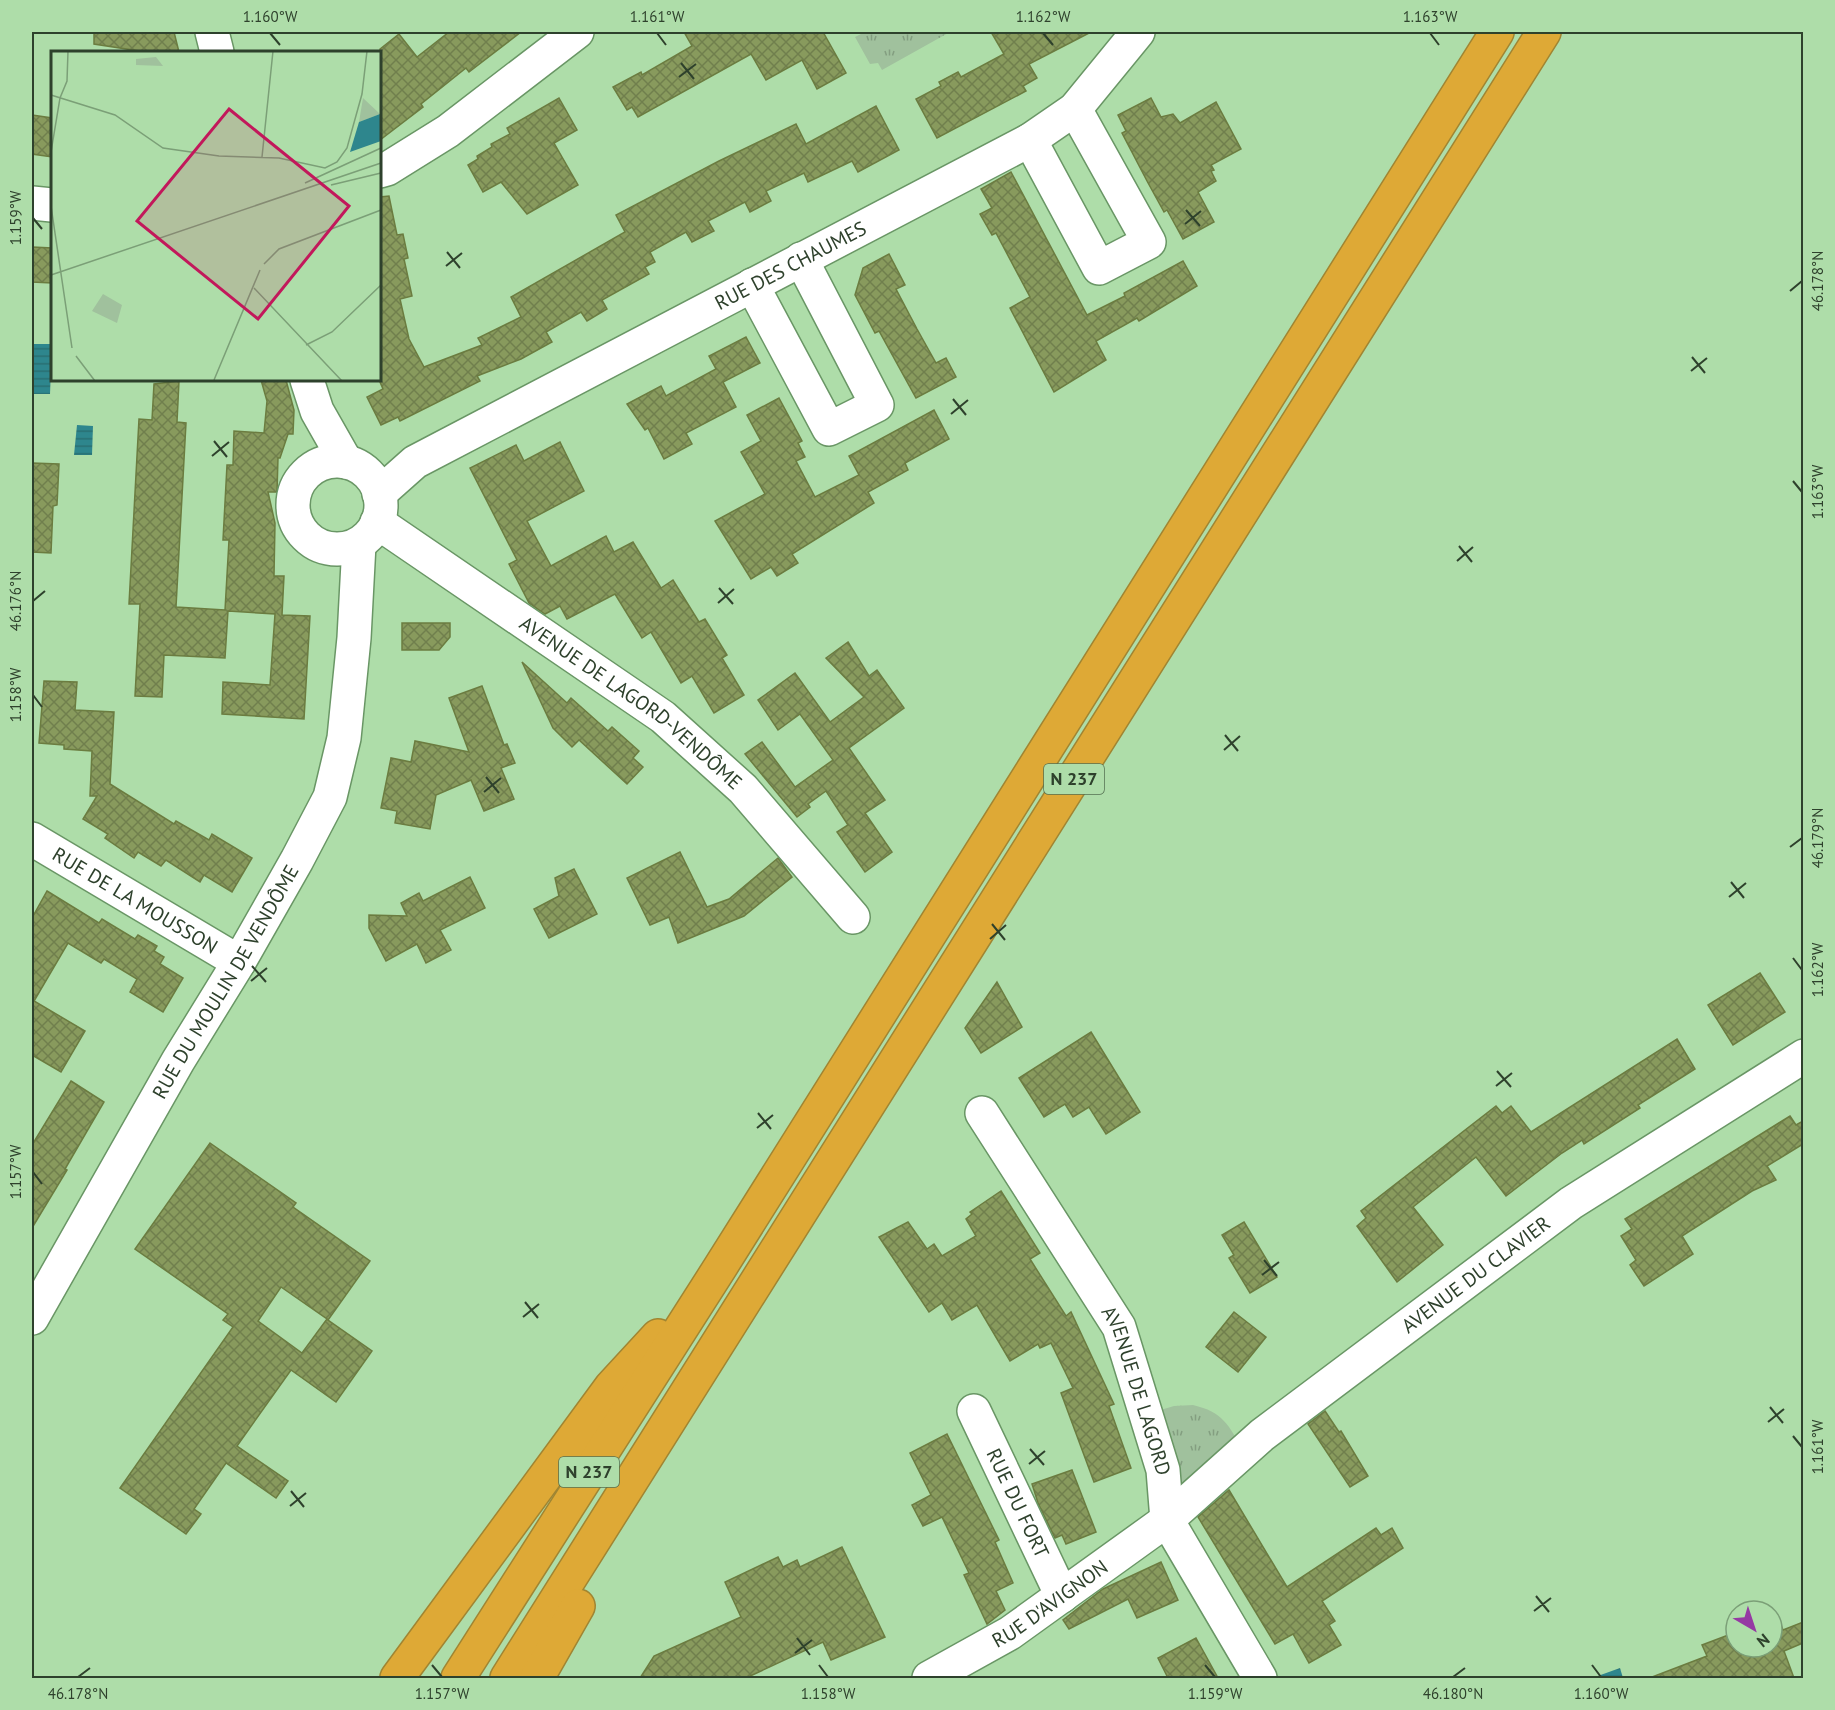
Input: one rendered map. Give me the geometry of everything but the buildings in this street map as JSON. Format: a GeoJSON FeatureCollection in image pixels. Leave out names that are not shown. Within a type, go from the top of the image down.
{"type":"FeatureCollection","features":[{"type":"Feature","properties":{"kind":"highway","name":"N 237"},"geometry":{"type":"LineString","coordinates":[[458,1678],[721,1266],[1497,32]]}},
{"type":"Feature","properties":{"kind":"highway","name":"N 237"},"geometry":{"type":"LineString","coordinates":[[507,1678],[1544,32]]}},
{"type":"Feature","properties":{"kind":"highway"},"geometry":{"type":"LineString","coordinates":[[397,1678],[611,1387],[721,1266]]}},
{"type":"Feature","properties":{"kind":"highway"},"geometry":{"type":"LineString","coordinates":[[537,1678],[578,1608],[604,1527]]}},
{"type":"Feature","properties":{"kind":"street"},"geometry":{"type":"LineString","coordinates":[[212,32],[217,51]]}},
{"type":"Feature","properties":{"kind":"street"},"geometry":{"type":"LineString","coordinates":[[381,171],[448,131],[577,32]]}},
{"type":"Feature","properties":{"kind":"street","name":"RUE DES CHAUMES"},"geometry":{"type":"LineString","coordinates":[[365,498],[415,462],[1030,140],[1075,109],[1138,32]]}},
{"type":"Feature","properties":{"kind":"street"},"geometry":{"type":"LineString","coordinates":[[1030,140],[1098,268],[1149,242],[1075,109]]}},
{"type":"Feature","properties":{"kind":"street"},"geometry":{"type":"LineString","coordinates":[[32,203],[51,205]]}},
{"type":"Feature","properties":{"kind":"street"},"geometry":{"type":"LineString","coordinates":[[752,285],[829,429],[877,405],[801,260]]}},
{"type":"Feature","properties":{"kind":"street","name":"AVENUE DE LAGORD-VENDÔME"},"geometry":{"type":"LineString","coordinates":[[307,381],[316,411],[365,498],[663,717],[743,789],[853,917]]}},
{"type":"Feature","properties":{"kind":"street","name":"AVENUE DE LAGORD-VENDÔME"},"geometry":{"type":"LineString","coordinates":[[310,470],[315,440],[316,411]]}},
{"type":"Feature","properties":{"kind":"street"},"geometry":{"type":"LineString","coordinates":[[340,461],[365,498],[346,548],[327,548],[307,538],[298,528],[293,515],[296,488],[303,476],[314,467],[340,461]]}},
{"type":"Feature","properties":{"kind":"street","name":"RUE DU MOULIN DE VENDÔME"},"geometry":{"type":"LineString","coordinates":[[32,1318],[178,1061],[239,962],[330,797],[344,738],[365,498]]}},
{"type":"Feature","properties":{"kind":"street","name":"RUE DU MOULIN DE VENDÔME"},"geometry":{"type":"LineString","coordinates":[[327,548],[343,581],[355,622]]}},
{"type":"Feature","properties":{"kind":"street","name":"RUE DE LA MOUSSON"},"geometry":{"type":"LineString","coordinates":[[32,839],[239,962]]}},
{"type":"Feature","properties":{"kind":"street","name":"AVENUE DU CLAVIER"},"geometry":{"type":"LineString","coordinates":[[1167,1520],[1262,1435],[1571,1203],[1803,1056]]}},
{"type":"Feature","properties":{"kind":"street","name":"AVENUE DE LAGORD"},"geometry":{"type":"LineString","coordinates":[[982,1113],[1119,1327],[1163,1470],[1167,1520],[1260,1678]]}},
{"type":"Feature","properties":{"kind":"street","name":"RUE DU FORT"},"geometry":{"type":"LineString","coordinates":[[974,1411],[1062,1596]]}},
{"type":"Feature","properties":{"kind":"street","name":"RUE D'AVIGNON"},"geometry":{"type":"LineString","coordinates":[[929,1678],[1010,1633],[1167,1520]]}},
{"type":"Feature","properties":{"kind":"green space"},"geometry":{"type":"Polygon","coordinates":[[[865,32],[950,32],[882,70],[878,63],[870,64],[855,37],[865,32]]]}},
{"type":"Feature","properties":{"kind":"green space"},"geometry":{"type":"Polygon","coordinates":[[[1193,1405],[1212,1411],[1224,1421],[1243,1451],[1167,1520],[1147,1414],[1174,1406],[1193,1405]]]}},
{"type":"Feature","properties":{"kind":"water"},"geometry":{"type":"Polygon","coordinates":[[[32,344],[51,344],[50,394],[32,394],[32,344]]]}},
{"type":"Feature","properties":{"kind":"water"},"geometry":{"type":"Polygon","coordinates":[[[77,425],[93,426],[92,455],[74,455],[77,425]]]}},
{"type":"Feature","properties":{"kind":"water"},"geometry":{"type":"Polygon","coordinates":[[[1620,1668],[1623,1678],[1595,1677],[1620,1668]]]}}]}
